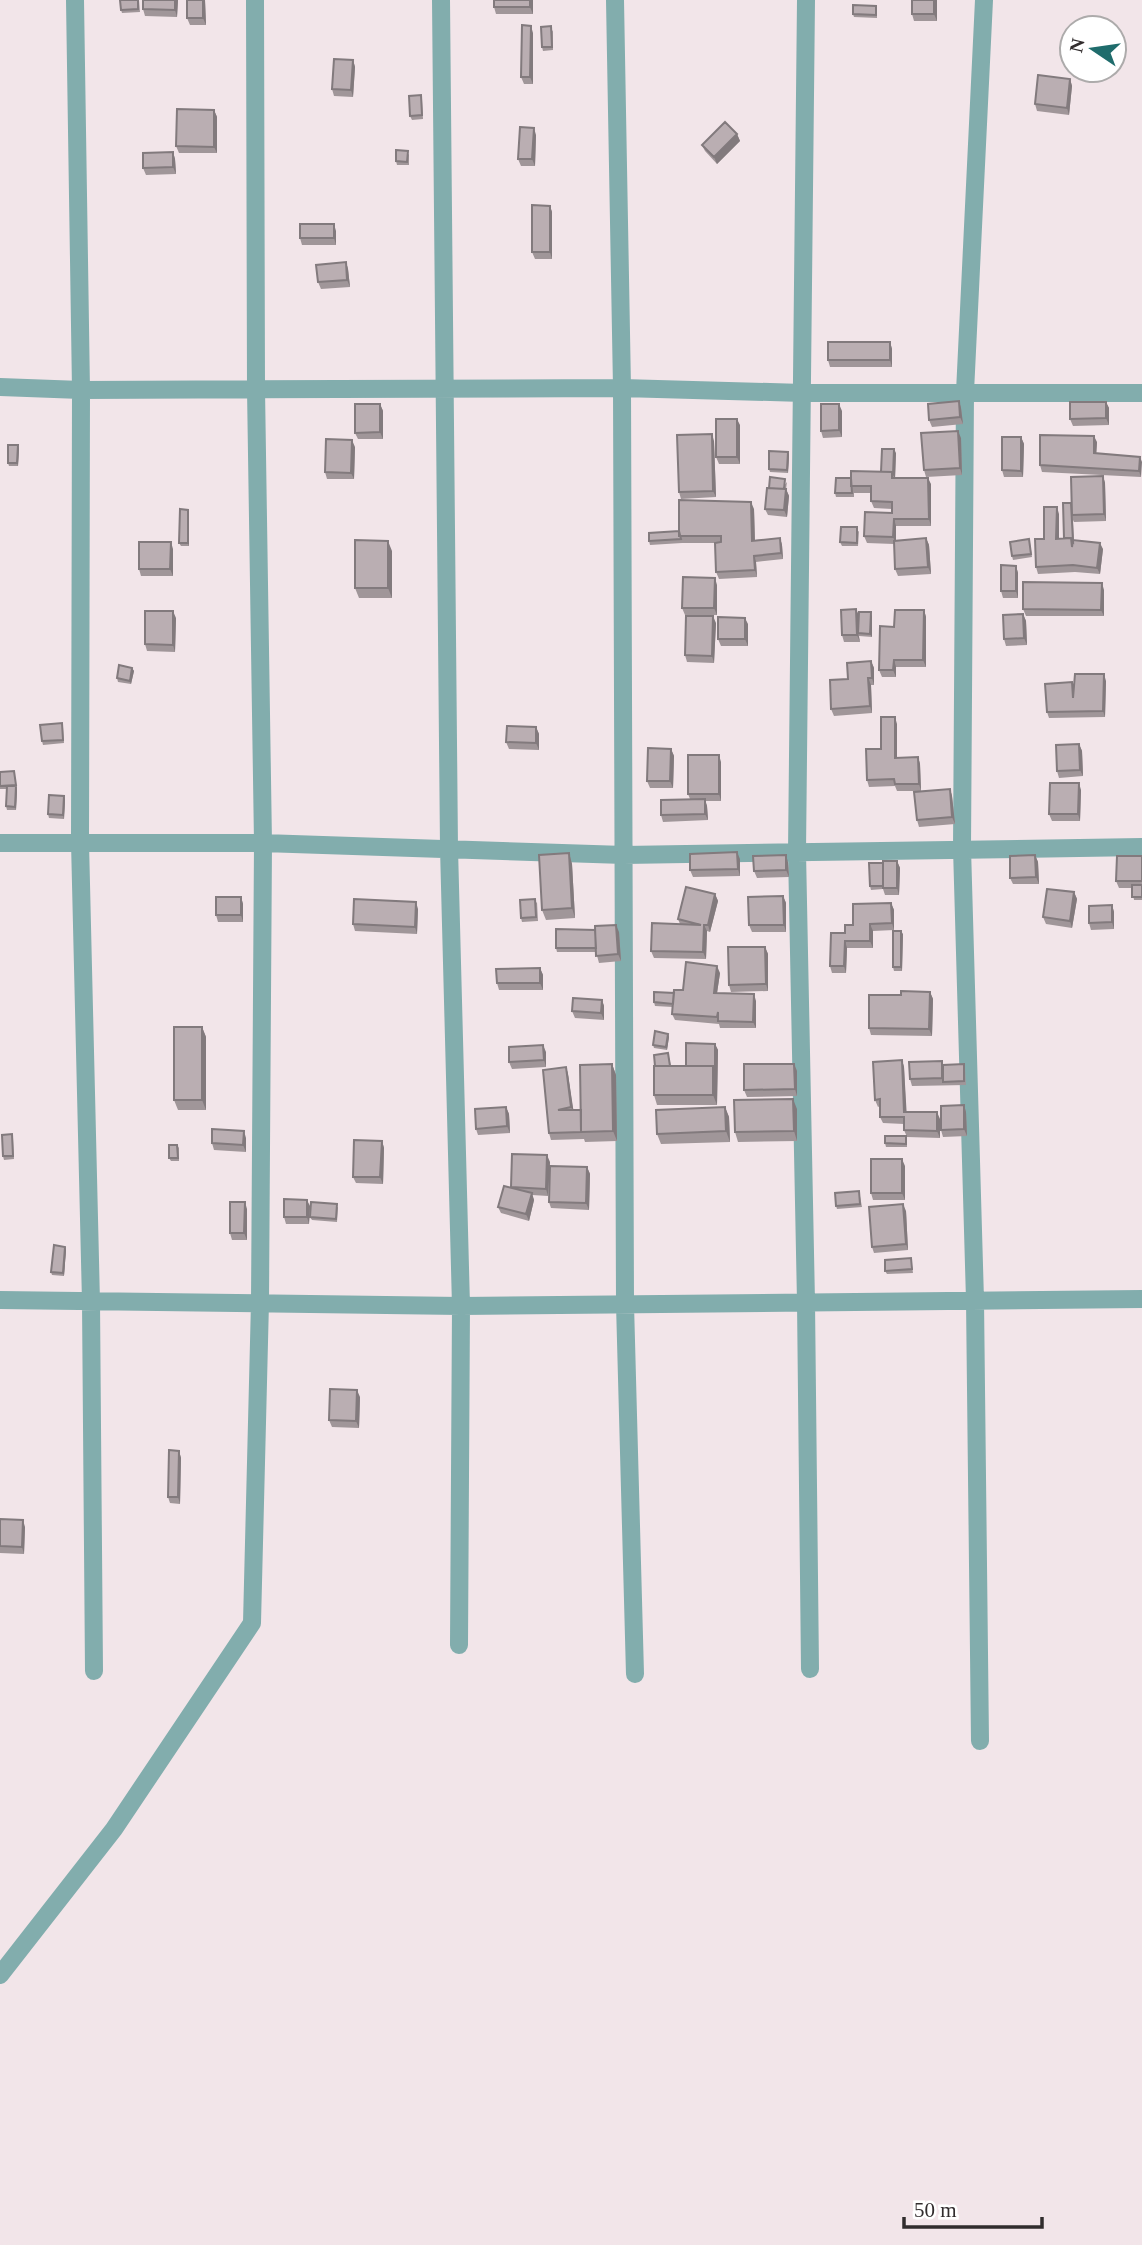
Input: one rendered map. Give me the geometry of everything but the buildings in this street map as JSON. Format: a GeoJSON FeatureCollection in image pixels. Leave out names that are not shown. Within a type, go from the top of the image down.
{"type":"FeatureCollection","features":[{"type":"Feature","properties":{"kind":"street"},"geometry":{"type":"LineString","coordinates":[[75,0],[81,390],[80,842],[90,1302],[94,1671]]}},
{"type":"Feature","properties":{"kind":"street"},"geometry":{"type":"LineString","coordinates":[[0,1975],[114,1829],[252,1623],[260,1303],[263,843],[256,389],[255,0]]}},
{"type":"Feature","properties":{"kind":"street"},"geometry":{"type":"LineString","coordinates":[[441,0],[449,848],[461,1306],[458,1645]]}},
{"type":"Feature","properties":{"kind":"street"},"geometry":{"type":"LineString","coordinates":[[615,0],[622,388],[625,1304],[635,1674]]}},
{"type":"Feature","properties":{"kind":"street"},"geometry":{"type":"LineString","coordinates":[[806,0],[797,852],[810,1670]]}},
{"type":"Feature","properties":{"kind":"street"},"geometry":{"type":"LineString","coordinates":[[980,1741],[975,1300],[962,848],[965,392],[984,0]]}},
{"type":"Feature","properties":{"kind":"street"},"geometry":{"type":"LineString","coordinates":[[0,387],[81,390],[622,388],[803,393],[1142,393]]}},
{"type":"Feature","properties":{"kind":"street"},"geometry":{"type":"LineString","coordinates":[[0,843],[263,843],[624,855],[1142,847]]}},
{"type":"Feature","properties":{"kind":"street"},"geometry":{"type":"LineString","coordinates":[[0,1300],[461,1306],[1142,1298]]}}]}
